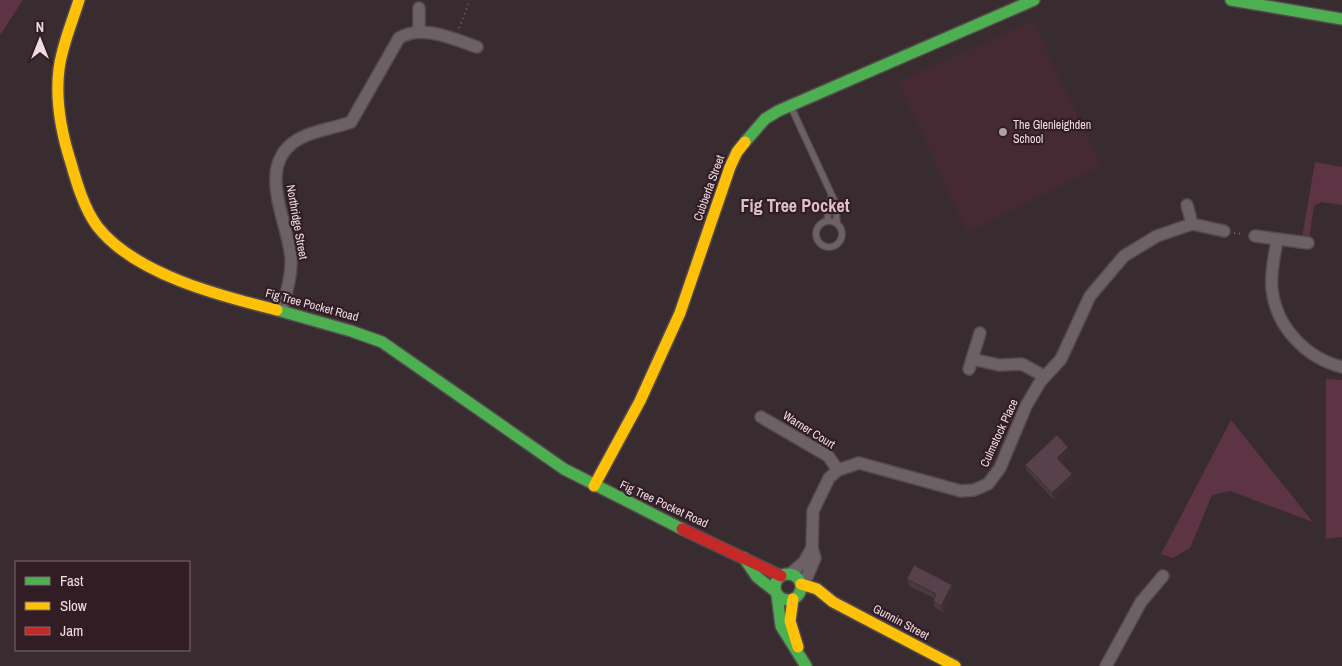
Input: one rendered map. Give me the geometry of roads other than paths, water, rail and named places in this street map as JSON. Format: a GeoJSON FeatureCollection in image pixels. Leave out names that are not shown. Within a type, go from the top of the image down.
{"type":"FeatureCollection","features":[{"type":"Feature","properties":{"kind":"street","name":"Fig Tree Pocket Road"},"geometry":{"type":"LineString","coordinates":[[79,0],[59,67],[57,103],[64,138],[86,208],[109,238],[120,247],[173,278],[204,290],[352,329],[382,342],[564,469],[594,486],[744,558],[801,583]]}},
{"type":"Feature","properties":{"kind":"street","name":"Cubberla Street"},"geometry":{"type":"LineString","coordinates":[[594,486],[640,401],[680,313],[730,167],[737,152],[749,135],[765,119],[790,105],[842,85],[1034,0]]}},
{"type":"Feature","properties":{"kind":"street"},"geometry":{"type":"LineString","coordinates":[[1231,0],[1342,19]]}},
{"type":"Feature","properties":{"kind":"street"},"geometry":{"type":"LineString","coordinates":[[420,8],[420,31],[478,46]]}},
{"type":"Feature","properties":{"kind":"street","name":"Northridge Street"},"geometry":{"type":"LineString","coordinates":[[281,311],[291,273],[291,258],[274,176],[280,157],[295,141],[311,133],[351,122],[399,38],[420,31]]}},
{"type":"Feature","properties":{"kind":"street"},"geometry":{"type":"LineString","coordinates":[[1187,205],[1192,224],[1224,231]]}},
{"type":"Feature","properties":{"kind":"street","name":"Culmstock Place"},"geometry":{"type":"LineString","coordinates":[[838,470],[859,463],[961,491],[974,490],[988,484],[1000,468],[1026,406],[1044,376],[1061,359],[1090,296],[1124,256],[1157,236],[1192,224]]}},
{"type":"Feature","properties":{"kind":"street"},"geometry":{"type":"LineString","coordinates":[[1255,236],[1308,243]]}},
{"type":"Feature","properties":{"kind":"street"},"geometry":{"type":"LineString","coordinates":[[1277,239],[1272,288],[1279,313],[1288,331],[1318,358],[1342,367]]}},
{"type":"Feature","properties":{"kind":"street"},"geometry":{"type":"LineString","coordinates":[[980,333],[970,364],[1022,364],[1044,376]]}},
{"type":"Feature","properties":{"kind":"street","name":"Warner Court"},"geometry":{"type":"LineString","coordinates":[[761,417],[828,456],[838,470]]}},
{"type":"Feature","properties":{"kind":"street"},"geometry":{"type":"LineString","coordinates":[[799,653],[790,621],[795,598],[801,590],[801,583],[807,577],[815,558],[812,548],[813,511],[828,478],[838,470]]}},
{"type":"Feature","properties":{"kind":"street"},"geometry":{"type":"LineString","coordinates":[[806,666],[799,653],[782,633],[777,616],[776,582],[804,562],[812,548]]}},
{"type":"Feature","properties":{"kind":"street","name":"Fig Tree Pocket Road"},"geometry":{"type":"LineString","coordinates":[[744,558],[751,570],[766,586],[785,600],[795,598]]}},
{"type":"Feature","properties":{"kind":"street"},"geometry":{"type":"LineString","coordinates":[[1106,666],[1141,602],[1163,576]]}},
{"type":"Feature","properties":{"kind":"street","name":"Gunnin Street"},"geometry":{"type":"LineString","coordinates":[[801,583],[817,589],[833,602],[955,666]]}},
{"type":"Feature","properties":{"kind":"street","name":"Gunnin Street"},"geometry":{"type":"LineString","coordinates":[[795,598],[833,602]]}},
{"type":"Feature","properties":{"kind":"lane"},"geometry":{"type":"LineString","coordinates":[[790,105],[831,198],[836,205],[837,223],[842,230],[841,239],[835,246],[826,247],[818,242],[816,233],[819,225],[827,220],[831,198]]}},
{"type":"Feature","properties":{"kind":"lane"},"geometry":{"type":"LineString","coordinates":[[827,220],[837,223]]}},
{"type":"Feature","properties":{"kind":"place","name":"The Glenleighden School"},"geometry":{"type":"Point","coordinates":[1003,132]}},
{"type":"Feature","properties":{"kind":"district","name":"Fig Tree Pocket"},"geometry":{"type":"Point","coordinates":[795,206]}}]}
